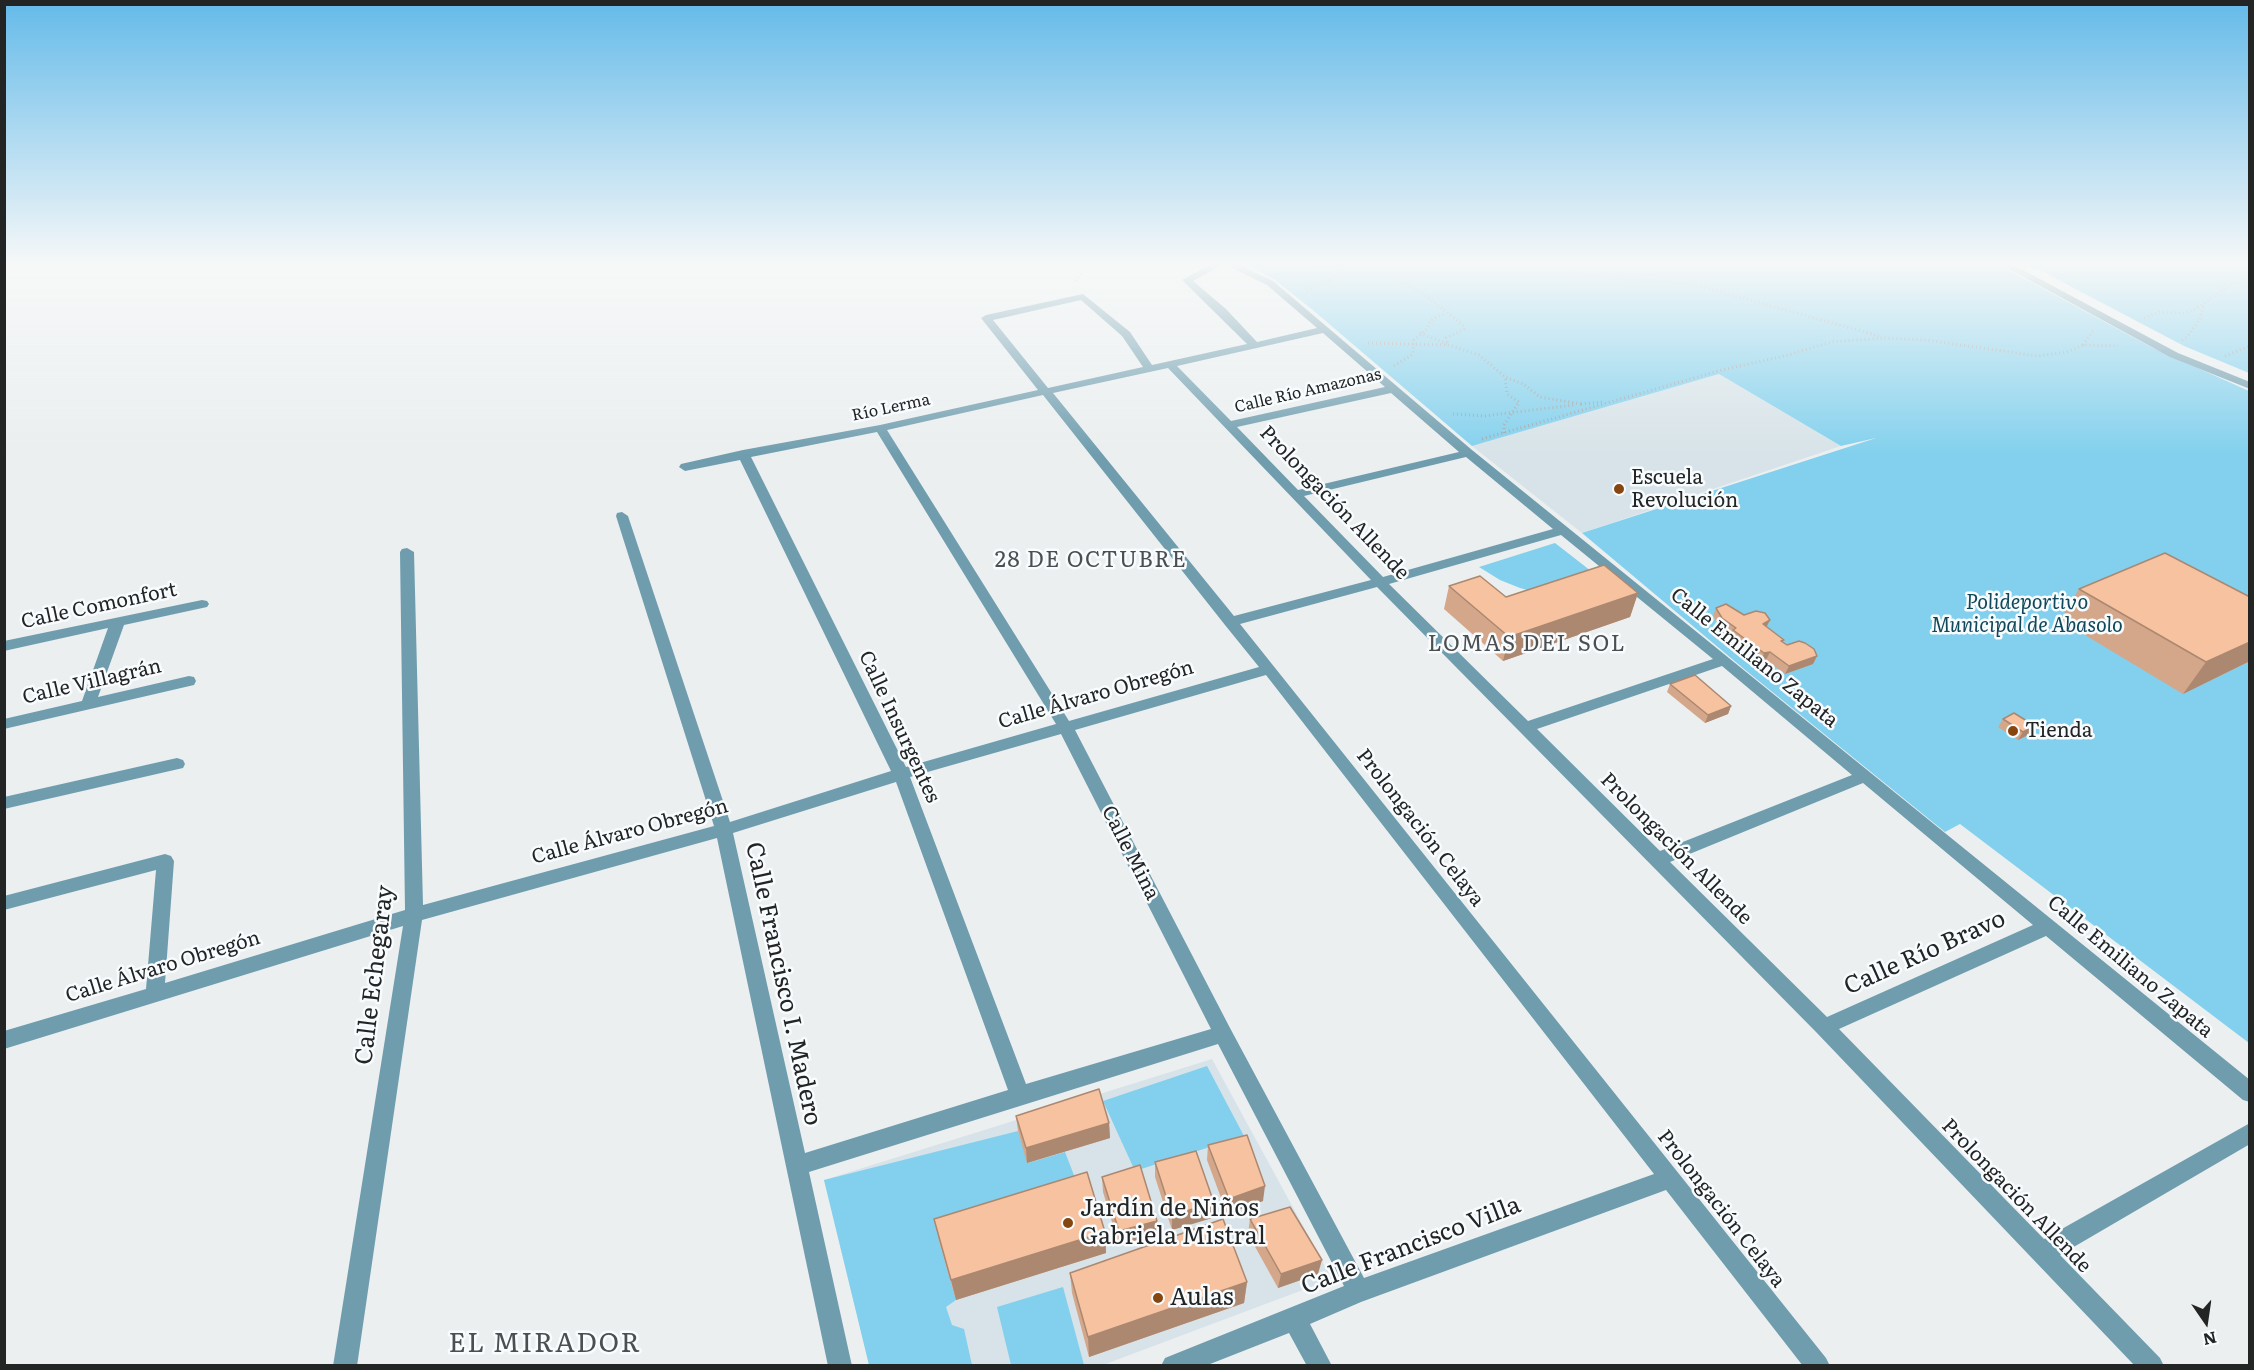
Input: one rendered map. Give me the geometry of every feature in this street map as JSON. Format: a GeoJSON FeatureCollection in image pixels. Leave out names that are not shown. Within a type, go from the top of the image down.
{"type":"FeatureCollection","features":[{"type":"Feature","properties":{"kind":"street","name":"Prolongación Celaya"},"geometry":{"type":"LineString","coordinates":[[993,327],[1269,669],[1818,1365]]}},
{"type":"Feature","properties":{"kind":"street","name":"Prolongación Celaya"},"geometry":{"type":"LineString","coordinates":[[1118,327],[1126,334],[1149,368]]}},
{"type":"Feature","properties":{"kind":"street"},"geometry":{"type":"LineString","coordinates":[[1237,327],[1254,345]]}},
{"type":"Feature","properties":{"kind":"street","name":"Calle Emiliano Zapata"},"geometry":{"type":"LineString","coordinates":[[1320,327],[1465,450],[2250,1093]]}},
{"type":"Feature","properties":{"kind":"street"},"geometry":{"type":"LineString","coordinates":[[2122,327],[2174,355],[2250,386]]}},
{"type":"Feature","properties":{"kind":"street","name":"Río Lerma"},"geometry":{"type":"LineString","coordinates":[[685,467],[880,428],[1324,330]]}},
{"type":"Feature","properties":{"kind":"street","name":"Prolongación Allende"},"geometry":{"type":"LineString","coordinates":[[1169,363],[1380,582],[1824,1027],[2152,1365]]}},
{"type":"Feature","properties":{"kind":"street","name":"Calle Río Amazonas"},"geometry":{"type":"LineString","coordinates":[[1229,425],[1393,389]]}},
{"type":"Feature","properties":{"kind":"street","name":"Calle Mina"},"geometry":{"type":"LineString","coordinates":[[880,428],[1065,726],[1223,1034],[1359,1291]]}},
{"type":"Feature","properties":{"kind":"street"},"geometry":{"type":"LineString","coordinates":[[1297,494],[1465,450]]}},
{"type":"Feature","properties":{"kind":"street","name":"Calle Insurgentes"},"geometry":{"type":"LineString","coordinates":[[743,454],[901,774],[1020,1095]]}},
{"type":"Feature","properties":{"kind":"street","name":"Calle Francisco I. Madero"},"geometry":{"type":"LineString","coordinates":[[622,516],[724,830],[840,1365]]}},
{"type":"Feature","properties":{"kind":"street"},"geometry":{"type":"LineString","coordinates":[[1230,622],[1563,530]]}},
{"type":"Feature","properties":{"kind":"street","name":"Calle Echegaray"},"geometry":{"type":"LineString","coordinates":[[345,1365],[414,915],[407,552]]}},
{"type":"Feature","properties":{"kind":"street","name":"Calle Comonfort"},"geometry":{"type":"LineString","coordinates":[[4,646],[117,624],[202,604]]}},
{"type":"Feature","properties":{"kind":"street"},"geometry":{"type":"LineString","coordinates":[[88,705],[117,624]]}},
{"type":"Feature","properties":{"kind":"street"},"geometry":{"type":"LineString","coordinates":[[1527,727],[1724,660]]}},
{"type":"Feature","properties":{"kind":"street","name":"Calle Álvaro Obregón"},"geometry":{"type":"LineString","coordinates":[[4,1040],[414,915],[724,830],[901,774],[1269,669]]}},
{"type":"Feature","properties":{"kind":"street","name":"Calle Villagrán"},"geometry":{"type":"LineString","coordinates":[[4,724],[189,681]]}},
{"type":"Feature","properties":{"kind":"street"},"geometry":{"type":"LineString","coordinates":[[4,804],[177,764]]}},
{"type":"Feature","properties":{"kind":"street"},"geometry":{"type":"LineString","coordinates":[[1656,860],[1865,776]]}},
{"type":"Feature","properties":{"kind":"street"},"geometry":{"type":"LineString","coordinates":[[4,903],[165,861],[155,993]]}},
{"type":"Feature","properties":{"kind":"street","name":"Calle Río Bravo"},"geometry":{"type":"LineString","coordinates":[[1824,1027],[2048,927]]}},
{"type":"Feature","properties":{"kind":"street"},"geometry":{"type":"LineString","coordinates":[[796,1166],[1223,1034]]}},
{"type":"Feature","properties":{"kind":"street"},"geometry":{"type":"LineString","coordinates":[[2041,1253],[2250,1133]]}},
{"type":"Feature","properties":{"kind":"street","name":"Calle Francisco Villa"},"geometry":{"type":"LineString","coordinates":[[1173,1365],[1294,1319],[1359,1291],[1669,1179]]}},
{"type":"Feature","properties":{"kind":"street"},"geometry":{"type":"LineString","coordinates":[[1294,1319],[1320,1365]]}},
{"type":"Feature","properties":{"kind":"path"},"geometry":{"type":"LineString","coordinates":[[1380,378],[1403,359],[1413,354],[1414,340],[1428,327]]}},
{"type":"Feature","properties":{"kind":"path"},"geometry":{"type":"LineString","coordinates":[[1448,345],[1446,338],[1464,327]]}},
{"type":"Feature","properties":{"kind":"path"},"geometry":{"type":"LineString","coordinates":[[1845,327],[1885,338]]}},
{"type":"Feature","properties":{"kind":"path"},"geometry":{"type":"LineString","coordinates":[[2177,342],[2187,338],[2195,327]]}},
{"type":"Feature","properties":{"kind":"path"},"geometry":{"type":"LineString","coordinates":[[1420,333],[1479,355],[1504,377],[1523,384],[1540,397],[1581,404]]}},
{"type":"Feature","properties":{"kind":"path"},"geometry":{"type":"LineString","coordinates":[[1465,450],[1472,442],[1831,342],[1885,338],[1957,344],[2038,356],[2067,352],[2083,345]]}},
{"type":"Feature","properties":{"kind":"path"},"geometry":{"type":"LineString","coordinates":[[1343,346],[1367,343],[1413,346],[1448,345]]}},
{"type":"Feature","properties":{"kind":"path"},"geometry":{"type":"LineString","coordinates":[[2216,359],[2250,346]]}},
{"type":"Feature","properties":{"kind":"path"},"geometry":{"type":"LineString","coordinates":[[1504,377],[1507,394],[1518,402],[1504,425],[1504,433]]}},
{"type":"Feature","properties":{"kind":"path"},"geometry":{"type":"LineString","coordinates":[[1422,414],[1484,416],[1613,401]]}},
{"type":"Feature","properties":{"kind":"shaded area","name":"Escuela Revolución"},"geometry":{"type":"Polygon","coordinates":[[[1719,374],[1841,446],[1582,533],[1472,446],[1719,374]]]}},
{"type":"Feature","properties":{"kind":"shaded area","name":"Jardín de Niños Gabriela Mistral"},"geometry":{"type":"Polygon","coordinates":[[[1212,1059],[1332,1279],[1103,1365],[869,1365],[824,1180],[1212,1059]]]}},
{"type":"Feature","properties":{"kind":"green space","name":"Polideportivo Municipal de Abasolo"},"geometry":{"type":"Polygon","coordinates":[[[1333,327],[2114,327],[2151,347],[2249,391],[2249,1043],[1960,824],[1945,832],[1744,669],[1582,533],[1876,438],[1841,446],[1719,374],[1472,446],[1333,327]]]}},
{"type":"Feature","properties":{"kind":"green space"},"geometry":{"type":"Polygon","coordinates":[[[2148,327],[2249,327],[2249,373],[2184,346],[2148,327]]]}},
{"type":"Feature","properties":{"kind":"green space"},"geometry":{"type":"Polygon","coordinates":[[[1555,543],[1609,585],[1563,600],[1520,588],[1500,580],[1479,567],[1555,543]]]}},
{"type":"Feature","properties":{"kind":"green space"},"geometry":{"type":"Polygon","coordinates":[[[1207,1066],[1244,1136],[1135,1171],[1103,1101],[1207,1066]]]}},
{"type":"Feature","properties":{"kind":"green space"},"geometry":{"type":"Polygon","coordinates":[[[1018,1131],[1028,1163],[1065,1152],[1082,1196],[939,1241],[956,1300],[946,1307],[952,1325],[964,1329],[972,1365],[869,1365],[824,1180],[1018,1131]]]}},
{"type":"Feature","properties":{"kind":"green space"},"geometry":{"type":"Polygon","coordinates":[[[1063,1287],[1084,1365],[1011,1365],[997,1307],[1063,1287]]]}},
{"type":"Feature","properties":{"kind":"building"},"geometry":{"type":"Polygon","coordinates":[[[2165,553],[2250,597],[2250,642],[2206,662],[2079,589],[2165,553]]]}},
{"type":"Feature","properties":{"kind":"building"},"geometry":{"type":"Polygon","coordinates":[[[1604,565],[1638,593],[1509,637],[1449,586],[1480,576],[1506,597],[1604,565]]]}},
{"type":"Feature","properties":{"kind":"building"},"geometry":{"type":"Polygon","coordinates":[[[1726,604],[1744,615],[1756,611],[1765,613],[1770,620],[1763,624],[1784,640],[1781,641],[1787,645],[1799,641],[1805,643],[1814,649],[1817,656],[1789,666],[1770,652],[1764,653],[1733,630],[1736,628],[1722,618],[1716,608],[1726,604]]]}},
{"type":"Feature","properties":{"kind":"building"},"geometry":{"type":"Polygon","coordinates":[[[1695,675],[1731,706],[1708,715],[1670,684],[1695,675]]]}},
{"type":"Feature","properties":{"kind":"building"},"geometry":{"type":"Polygon","coordinates":[[[2014,713],[2035,726],[2023,732],[2003,719],[2014,713]]]}},
{"type":"Feature","properties":{"kind":"building"},"geometry":{"type":"Polygon","coordinates":[[[1099,1089],[1109,1123],[1026,1148],[1016,1116],[1099,1089]]]}},
{"type":"Feature","properties":{"kind":"building"},"geometry":{"type":"Polygon","coordinates":[[[1247,1135],[1265,1186],[1229,1199],[1208,1145],[1247,1135]]]}},
{"type":"Feature","properties":{"kind":"building"},"geometry":{"type":"Polygon","coordinates":[[[1196,1151],[1214,1203],[1172,1215],[1155,1162],[1196,1151]]]}},
{"type":"Feature","properties":{"kind":"building"},"geometry":{"type":"Polygon","coordinates":[[[1140,1165],[1157,1221],[1119,1231],[1102,1177],[1140,1165]]]}},
{"type":"Feature","properties":{"kind":"building"},"geometry":{"type":"Polygon","coordinates":[[[1087,1172],[1105,1232],[951,1280],[934,1219],[1087,1172]]]}},
{"type":"Feature","properties":{"kind":"building"},"geometry":{"type":"Polygon","coordinates":[[[1290,1207],[1322,1260],[1281,1274],[1250,1219],[1290,1207]]]}},
{"type":"Feature","properties":{"kind":"building","name":"Aulas"},"geometry":{"type":"Polygon","coordinates":[[[1223,1219],[1247,1282],[1088,1337],[1070,1273],[1223,1219]]]}},
{"type":"Feature","properties":{"kind":"place","name":"Escuela Revolución"},"geometry":{"type":"Point","coordinates":[1619,489]}},
{"type":"Feature","properties":{"kind":"place","name":"Tienda"},"geometry":{"type":"Point","coordinates":[2013,731]}},
{"type":"Feature","properties":{"kind":"place","name":"Jardín de Niños Gabriela Mistral"},"geometry":{"type":"Point","coordinates":[1068,1223]}},
{"type":"Feature","properties":{"kind":"place","name":"Aulas"},"geometry":{"type":"Point","coordinates":[1158,1298]}},
{"type":"Feature","properties":{"kind":"district","name":"28 DE OCTUBRE"},"geometry":{"type":"Point","coordinates":[1091,561]}},
{"type":"Feature","properties":{"kind":"district","name":"LOMAS DEL SOL"},"geometry":{"type":"Point","coordinates":[1527,645]}},
{"type":"Feature","properties":{"kind":"district","name":"EL MIRADOR"},"geometry":{"type":"Point","coordinates":[545,1344]}}]}
